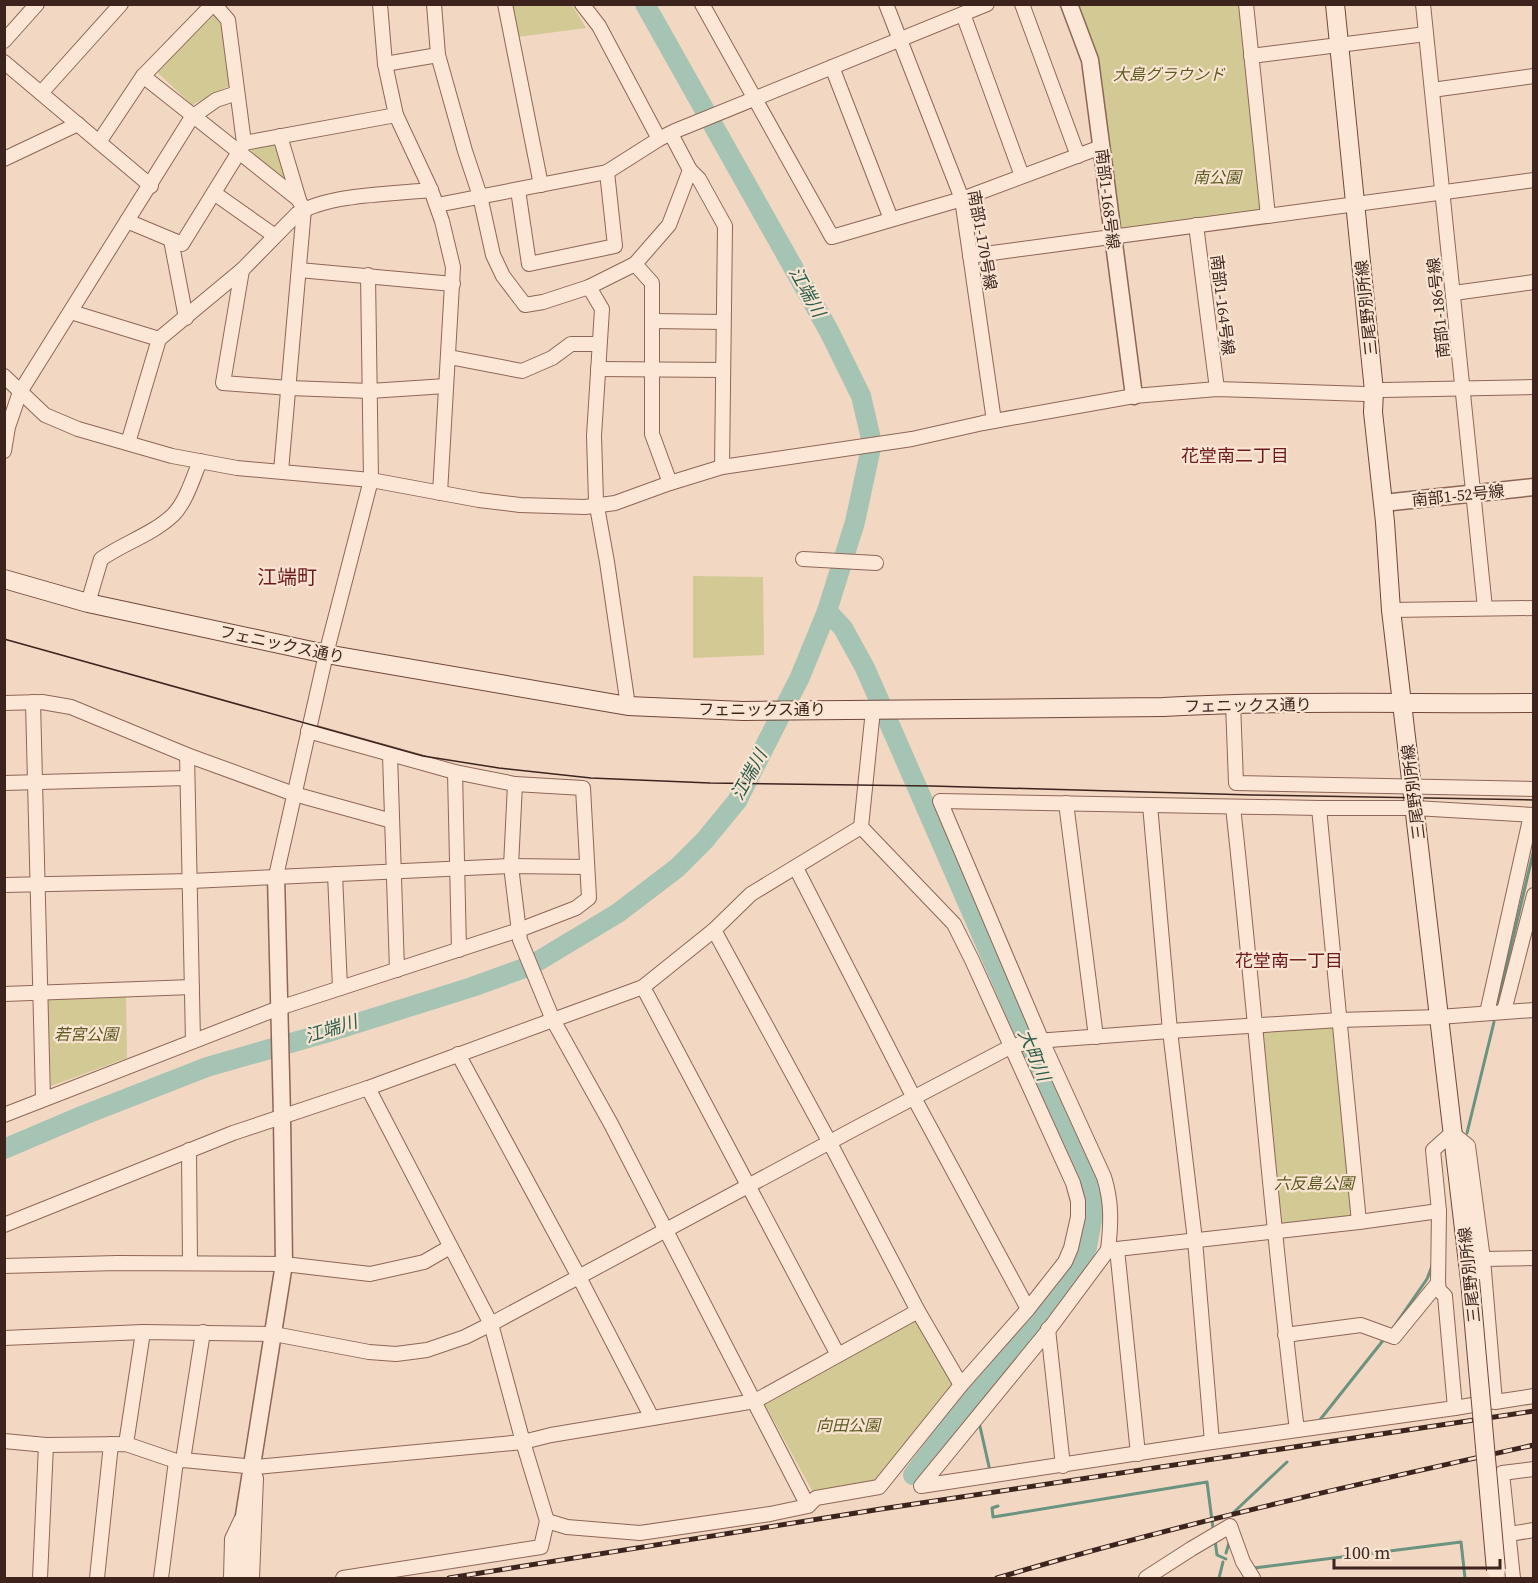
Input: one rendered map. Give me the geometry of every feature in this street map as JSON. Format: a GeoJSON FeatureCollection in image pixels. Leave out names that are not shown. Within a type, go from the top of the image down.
{"type":"FeatureCollection","features":[{"type":"Feature","properties":{"kind":"main road","name":"三尾野別所線"},"geometry":{"type":"LineString","coordinates":[[1335,4],[1374,391],[1373,412],[1391,610],[1470,1280],[1497,1574]]}},
{"type":"Feature","properties":{"kind":"main road","name":"フェニックス通り"},"geometry":{"type":"LineString","coordinates":[[4,579],[88,603],[326,654],[628,706],[742,711],[1163,707],[1233,703],[1403,705],[1533,703]]}},
{"type":"Feature","properties":{"kind":"street"},"geometry":{"type":"LineString","coordinates":[[4,41],[37,4]]}},
{"type":"Feature","properties":{"kind":"street"},"geometry":{"type":"LineString","coordinates":[[40,93],[122,4]]}},
{"type":"Feature","properties":{"kind":"street"},"geometry":{"type":"LineString","coordinates":[[99,142],[143,76],[213,4],[228,20],[242,147],[182,244],[127,221]]}},
{"type":"Feature","properties":{"kind":"street"},"geometry":{"type":"LineString","coordinates":[[380,4],[385,64],[396,115],[437,205],[453,267],[440,493]]}},
{"type":"Feature","properties":{"kind":"street"},"geometry":{"type":"LineString","coordinates":[[434,4],[438,55],[480,196],[493,255],[503,276],[525,305],[543,302],[589,287],[635,264],[669,225],[690,170]]}},
{"type":"Feature","properties":{"kind":"street"},"geometry":{"type":"LineString","coordinates":[[505,4],[541,184]]}},
{"type":"Feature","properties":{"kind":"street"},"geometry":{"type":"LineString","coordinates":[[582,4],[671,133],[690,170],[699,179],[725,226],[722,467]]}},
{"type":"Feature","properties":{"kind":"street","name":"南部1-170号線"},"geometry":{"type":"LineString","coordinates":[[886,4],[962,199],[994,421]]}},
{"type":"Feature","properties":{"kind":"street"},"geometry":{"type":"LineString","coordinates":[[437,205],[607,172],[671,133],[987,4]]}},
{"type":"Feature","properties":{"kind":"street"},"geometry":{"type":"LineString","coordinates":[[1022,4],[1078,156]]}},
{"type":"Feature","properties":{"kind":"street","name":"南部1-168号線"},"geometry":{"type":"LineString","coordinates":[[1070,4],[1090,60],[1134,396]]}},
{"type":"Feature","properties":{"kind":"street"},"geometry":{"type":"LineString","coordinates":[[1246,4],[1268,216]]}},
{"type":"Feature","properties":{"kind":"street","name":"南部1-186号線"},"geometry":{"type":"LineString","coordinates":[[1423,4],[1485,608]]}},
{"type":"Feature","properties":{"kind":"street"},"geometry":{"type":"LineString","coordinates":[[702,5],[749,100],[832,237],[962,199],[1101,147]]}},
{"type":"Feature","properties":{"kind":"street"},"geometry":{"type":"LineString","coordinates":[[963,14],[1022,176]]}},
{"type":"Feature","properties":{"kind":"street"},"geometry":{"type":"LineString","coordinates":[[1251,56],[1426,34]]}},
{"type":"Feature","properties":{"kind":"street"},"geometry":{"type":"LineString","coordinates":[[385,64],[438,55]]}},
{"type":"Feature","properties":{"kind":"street"},"geometry":{"type":"LineString","coordinates":[[4,62],[150,186]]}},
{"type":"Feature","properties":{"kind":"street"},"geometry":{"type":"LineString","coordinates":[[832,67],[891,219]]}},
{"type":"Feature","properties":{"kind":"street"},"geometry":{"type":"LineString","coordinates":[[143,76],[192,117],[242,147],[302,205]]}},
{"type":"Feature","properties":{"kind":"street"},"geometry":{"type":"LineString","coordinates":[[1432,90],[1533,76]]}},
{"type":"Feature","properties":{"kind":"street"},"geometry":{"type":"LineString","coordinates":[[4,452],[8,427],[20,392],[192,117],[216,100],[237,93]]}},
{"type":"Feature","properties":{"kind":"street"},"geometry":{"type":"LineString","coordinates":[[242,147],[280,136],[396,115]]}},
{"type":"Feature","properties":{"kind":"street"},"geometry":{"type":"LineString","coordinates":[[4,159],[78,124]]}},
{"type":"Feature","properties":{"kind":"street"},"geometry":{"type":"LineString","coordinates":[[280,136],[302,205],[299,270],[281,471]]}},
{"type":"Feature","properties":{"kind":"street"},"geometry":{"type":"LineString","coordinates":[[518,190],[529,264],[615,246],[607,172]]}},
{"type":"Feature","properties":{"kind":"street"},"geometry":{"type":"LineString","coordinates":[[970,256],[1533,180]]}},
{"type":"Feature","properties":{"kind":"street"},"geometry":{"type":"LineString","coordinates":[[128,443],[159,339],[242,270],[302,205],[431,190]]}},
{"type":"Feature","properties":{"kind":"street"},"geometry":{"type":"LineString","coordinates":[[214,193],[275,236]]}},
{"type":"Feature","properties":{"kind":"street","name":"南部1-164号線"},"geometry":{"type":"LineString","coordinates":[[1196,225],[1217,389]]}},
{"type":"Feature","properties":{"kind":"street"},"geometry":{"type":"LineString","coordinates":[[171,240],[186,318]]}},
{"type":"Feature","properties":{"kind":"street"},"geometry":{"type":"LineString","coordinates":[[635,264],[652,284],[652,434],[670,483]]}},
{"type":"Feature","properties":{"kind":"street"},"geometry":{"type":"LineString","coordinates":[[242,270],[223,383],[370,391],[446,386]]}},
{"type":"Feature","properties":{"kind":"street"},"geometry":{"type":"LineString","coordinates":[[299,270],[453,284]]}},
{"type":"Feature","properties":{"kind":"street"},"geometry":{"type":"LineString","coordinates":[[242,1578],[244,1514],[254,1467],[284,1264],[276,876],[326,654],[371,480],[368,275]]}},
{"type":"Feature","properties":{"kind":"street"},"geometry":{"type":"LineString","coordinates":[[1454,293],[1533,282]]}},
{"type":"Feature","properties":{"kind":"street"},"geometry":{"type":"LineString","coordinates":[[589,287],[602,309],[594,436],[597,506],[628,706]]}},
{"type":"Feature","properties":{"kind":"street"},"geometry":{"type":"LineString","coordinates":[[71,312],[159,339]]}},
{"type":"Feature","properties":{"kind":"street"},"geometry":{"type":"LineString","coordinates":[[653,321],[723,322]]}},
{"type":"Feature","properties":{"kind":"street"},"geometry":{"type":"LineString","coordinates":[[449,357],[522,371],[552,358],[571,344],[599,344]]}},
{"type":"Feature","properties":{"kind":"street"},"geometry":{"type":"LineString","coordinates":[[598,369],[723,370]]}},
{"type":"Feature","properties":{"kind":"street"},"geometry":{"type":"LineString","coordinates":[[4,376],[45,415],[78,429],[200,461],[237,468],[371,480],[520,505],[597,506],[631,498],[722,467],[907,440],[994,421],[1134,396],[1217,389],[1365,394],[1374,391],[1462,387],[1533,387]]}},
{"type":"Feature","properties":{"kind":"street"},"geometry":{"type":"LineString","coordinates":[[88,603],[101,559],[154,529],[174,514],[182,503],[200,461]]}},
{"type":"Feature","properties":{"kind":"street","name":"南部1-52号線"},"geometry":{"type":"LineString","coordinates":[[1383,503],[1533,487]]}},
{"type":"Feature","properties":{"kind":"street"},"geometry":{"type":"LineString","coordinates":[[803,559],[876,563]]}},
{"type":"Feature","properties":{"kind":"street"},"geometry":{"type":"LineString","coordinates":[[1391,610],[1533,608]]}},
{"type":"Feature","properties":{"kind":"street"},"geometry":{"type":"LineString","coordinates":[[33,702],[43,1099]]}},
{"type":"Feature","properties":{"kind":"street"},"geometry":{"type":"LineString","coordinates":[[4,703],[33,702],[71,707],[187,755],[294,794],[392,821]]}},
{"type":"Feature","properties":{"kind":"street"},"geometry":{"type":"LineString","coordinates":[[1233,703],[1236,783],[1533,789]]}},
{"type":"Feature","properties":{"kind":"street"},"geometry":{"type":"LineString","coordinates":[[547,1521],[567,1527],[640,1533],[771,1514],[808,1506],[816,1498],[879,1487],[961,1385],[1029,1309],[1065,1262],[1071,1248],[1078,1217],[1078,1201],[1015,1045],[954,924],[861,827],[873,710]]}},
{"type":"Feature","properties":{"kind":"street"},"geometry":{"type":"LineString","coordinates":[[4,1115],[193,1041],[279,1016],[340,988],[459,950],[520,935],[576,908],[588,898],[583,788],[515,784],[455,772],[308,731]]}},
{"type":"Feature","properties":{"kind":"street"},"geometry":{"type":"LineString","coordinates":[[187,755],[193,1041]]}},
{"type":"Feature","properties":{"kind":"street"},"geometry":{"type":"LineString","coordinates":[[390,755],[397,970]]}},
{"type":"Feature","properties":{"kind":"street"},"geometry":{"type":"LineString","coordinates":[[455,772],[459,950]]}},
{"type":"Feature","properties":{"kind":"street"},"geometry":{"type":"LineString","coordinates":[[4,783],[187,778]]}},
{"type":"Feature","properties":{"kind":"street"},"geometry":{"type":"LineString","coordinates":[[515,784],[511,866],[520,935],[552,1017],[808,1506]]}},
{"type":"Feature","properties":{"kind":"street"},"geometry":{"type":"LineString","coordinates":[[1138,1454],[1113,1249],[1110,1195],[1104,1177],[1039,1041],[940,801],[1415,808],[1532,815],[1487,1013]]}},
{"type":"Feature","properties":{"kind":"street"},"geometry":{"type":"LineString","coordinates":[[1066,803],[1096,1037]]}},
{"type":"Feature","properties":{"kind":"street"},"geometry":{"type":"LineString","coordinates":[[1150,805],[1170,1031],[1195,1240],[1212,1442]]}},
{"type":"Feature","properties":{"kind":"street"},"geometry":{"type":"LineString","coordinates":[[1233,807],[1256,1025],[1274,1231],[1297,1430]]}},
{"type":"Feature","properties":{"kind":"street"},"geometry":{"type":"LineString","coordinates":[[1319,808],[1359,1222]]}},
{"type":"Feature","properties":{"kind":"street"},"geometry":{"type":"LineString","coordinates":[[4,1225],[189,1150],[368,1088],[552,1017],[643,987],[714,930],[751,894],[861,827]]}},
{"type":"Feature","properties":{"kind":"street"},"geometry":{"type":"LineString","coordinates":[[4,885],[191,881],[511,866],[587,867]]}},
{"type":"Feature","properties":{"kind":"street"},"geometry":{"type":"LineString","coordinates":[[795,868],[914,1098],[1029,1309]]}},
{"type":"Feature","properties":{"kind":"street"},"geometry":{"type":"LineString","coordinates":[[335,874],[340,988]]}},
{"type":"Feature","properties":{"kind":"street"},"geometry":{"type":"LineString","coordinates":[[1504,1011],[1533,895]]}},
{"type":"Feature","properties":{"kind":"street"},"geometry":{"type":"LineString","coordinates":[[714,930],[918,1311],[961,1385]]}},
{"type":"Feature","properties":{"kind":"street"},"geometry":{"type":"LineString","coordinates":[[4,994],[192,987]]}},
{"type":"Feature","properties":{"kind":"street"},"geometry":{"type":"LineString","coordinates":[[643,987],[838,1355]]}},
{"type":"Feature","properties":{"kind":"street"},"geometry":{"type":"LineString","coordinates":[[4,1338],[143,1332],[274,1334],[369,1352],[396,1354],[427,1350],[465,1337],[491,1324],[1015,1045],[1039,1041],[1256,1025],[1439,1017],[1533,1010]]}},
{"type":"Feature","properties":{"kind":"street"},"geometry":{"type":"LineString","coordinates":[[458,1054],[579,1277],[652,1418]]}},
{"type":"Feature","properties":{"kind":"street"},"geometry":{"type":"LineString","coordinates":[[343,1578],[541,1547],[547,1521],[491,1324],[368,1088]]}},
{"type":"Feature","properties":{"kind":"street"},"geometry":{"type":"LineString","coordinates":[[1455,1408],[1445,1296],[1439,1290],[1438,1283],[1439,1211],[1433,1150],[1452,1133],[1468,1146],[1483,1259],[1495,1402]]}},
{"type":"Feature","properties":{"kind":"street"},"geometry":{"type":"LineString","coordinates":[[189,1150],[190,1263]]}},
{"type":"Feature","properties":{"kind":"street"},"geometry":{"type":"LineString","coordinates":[[1439,1211],[1113,1249],[921,1486],[1533,1396]]}},
{"type":"Feature","properties":{"kind":"street"},"geometry":{"type":"LineString","coordinates":[[4,1266],[117,1263],[284,1264],[370,1274],[424,1262],[450,1247]]}},
{"type":"Feature","properties":{"kind":"street"},"geometry":{"type":"LineString","coordinates":[[1483,1259],[1533,1258]]}},
{"type":"Feature","properties":{"kind":"street"},"geometry":{"type":"LineString","coordinates":[[1285,1335],[1361,1325],[1394,1337],[1438,1283]]}},
{"type":"Feature","properties":{"kind":"street"},"geometry":{"type":"LineString","coordinates":[[4,1441],[46,1445],[126,1444],[179,1460],[254,1467],[523,1442],[551,1435],[755,1401],[918,1311]]}},
{"type":"Feature","properties":{"kind":"street"},"geometry":{"type":"LineString","coordinates":[[1048,1329],[1063,1466]]}},
{"type":"Feature","properties":{"kind":"street"},"geometry":{"type":"LineString","coordinates":[[126,1444],[143,1332]]}},
{"type":"Feature","properties":{"kind":"street"},"geometry":{"type":"LineString","coordinates":[[161,1578],[202,1332]]}},
{"type":"Feature","properties":{"kind":"street"},"geometry":{"type":"LineString","coordinates":[[97,1578],[111,1444]]}},
{"type":"Feature","properties":{"kind":"street"},"geometry":{"type":"LineString","coordinates":[[40,1578],[46,1445]]}},
{"type":"Feature","properties":{"kind":"street"},"geometry":{"type":"LineString","coordinates":[[252,1578],[254,1467]]}},
{"type":"Feature","properties":{"kind":"street"},"geometry":{"type":"LineString","coordinates":[[1513,1578],[1502,1473],[1533,1469]]}},
{"type":"Feature","properties":{"kind":"street"},"geometry":{"type":"LineString","coordinates":[[231,1578],[232,1539],[244,1514]]}},
{"type":"Feature","properties":{"kind":"street"},"geometry":{"type":"LineString","coordinates":[[1146,1578],[1230,1526],[1243,1562],[1252,1578]]}},
{"type":"Feature","properties":{"kind":"street"},"geometry":{"type":"LineString","coordinates":[[1509,1534],[1533,1530]]}},
{"type":"Feature","properties":{"kind":"green space"},"geometry":{"type":"Polygon","coordinates":[[[510,5],[572,5],[586,28],[517,37],[510,5]]]}},
{"type":"Feature","properties":{"kind":"green space","name":"大島グラウンド"},"geometry":{"type":"Polygon","coordinates":[[[1077,5],[1241,5],[1261,209],[1258,212],[1121,230],[1118,228],[1077,5]]]}},
{"type":"Feature","properties":{"kind":"green space"},"geometry":{"type":"Polygon","coordinates":[[[214,15],[223,28],[231,85],[192,105],[155,70],[214,15]]]}},
{"type":"Feature","properties":{"kind":"green space"},"geometry":{"type":"Polygon","coordinates":[[[276,143],[293,192],[267,171],[249,147],[276,143]]]}},
{"type":"Feature","properties":{"kind":"green space"},"geometry":{"type":"Polygon","coordinates":[[[693,576],[763,577],[764,655],[693,658],[693,576]]]}},
{"type":"Feature","properties":{"kind":"green space","name":"若宮公園"},"geometry":{"type":"Polygon","coordinates":[[[126,995],[127,1058],[51,1086],[47,998],[126,995]]]}},
{"type":"Feature","properties":{"kind":"green space","name":"六反島公園"},"geometry":{"type":"Polygon","coordinates":[[[1336,1026],[1355,1217],[1280,1225],[1263,1030],[1336,1026]]]}},
{"type":"Feature","properties":{"kind":"green space","name":"向田公園"},"geometry":{"type":"Polygon","coordinates":[[[916,1316],[961,1385],[879,1487],[816,1498],[763,1401],[916,1316]]]}},
{"type":"Feature","properties":{"kind":"waterway","name":"江端川"},"geometry":{"type":"LineString","coordinates":[[4,1149],[207,1067],[329,1032],[472,987],[530,966],[618,913],[677,868],[705,840],[737,801],[800,677],[827,611],[855,522],[872,443],[861,396],[829,331],[645,4]]}},
{"type":"Feature","properties":{"kind":"waterway","name":"大町川"},"geometry":{"type":"LineString","coordinates":[[827,611],[843,628],[865,668],[1083,1167],[1092,1198],[1093,1214],[1087,1247],[1081,1261],[913,1475]]}},
{"type":"Feature","properties":{"kind":"waterway"},"geometry":{"type":"LineString","coordinates":[[1498,1002],[1534,849]]}},
{"type":"Feature","properties":{"kind":"waterway"},"geometry":{"type":"LineString","coordinates":[[1467,1133],[1494,1022]]}},
{"type":"Feature","properties":{"kind":"waterway"},"geometry":{"type":"LineString","coordinates":[[1393,1328],[1427,1279],[1432,1266]]}},
{"type":"Feature","properties":{"kind":"waterway"},"geometry":{"type":"LineString","coordinates":[[1319,1421],[1385,1338]]}},
{"type":"Feature","properties":{"kind":"waterway"},"geometry":{"type":"LineString","coordinates":[[963,1409],[971,1416]]}},
{"type":"Feature","properties":{"kind":"waterway"},"geometry":{"type":"LineString","coordinates":[[979,1422],[990,1471]]}},
{"type":"Feature","properties":{"kind":"waterway"},"geometry":{"type":"LineString","coordinates":[[1233,1513],[1287,1462]]}},
{"type":"Feature","properties":{"kind":"waterway"},"geometry":{"type":"LineString","coordinates":[[998,1506],[992,1508],[993,1517],[1207,1482],[1213,1528]]}},
{"type":"Feature","properties":{"kind":"waterway"},"geometry":{"type":"LineString","coordinates":[[1215,1540],[1217,1555],[1226,1559]]}},
{"type":"Feature","properties":{"kind":"waterway"},"geometry":{"type":"LineString","coordinates":[[1226,1553],[1230,1540]]}},
{"type":"Feature","properties":{"kind":"waterway"},"geometry":{"type":"LineString","coordinates":[[1254,1568],[1461,1542],[1465,1578]]}},
{"type":"Feature","properties":{"kind":"waterway"},"geometry":{"type":"LineString","coordinates":[[1219,1578],[1223,1562]]}},
{"type":"Feature","properties":{"kind":"tram line"},"geometry":{"type":"LineString","coordinates":[[4,639],[423,756],[499,768],[591,778],[710,783],[1534,800]]}},
{"type":"Feature","properties":{"kind":"railway"},"geometry":{"type":"LineString","coordinates":[[449,1578],[881,1509],[1534,1411]]}},
{"type":"Feature","properties":{"kind":"railway"},"geometry":{"type":"LineString","coordinates":[[997,1578],[1197,1523],[1534,1445]]}},
{"type":"Feature","properties":{"kind":"district","name":"花堂南二丁目"},"geometry":{"type":"Point","coordinates":[1235,456]}},
{"type":"Feature","properties":{"kind":"district","name":"江端町"},"geometry":{"type":"Point","coordinates":[287,577]}},
{"type":"Feature","properties":{"kind":"district","name":"花堂南一丁目"},"geometry":{"type":"Point","coordinates":[1289,961]}},
{"type":"Feature","properties":{"kind":"park label","name":"南公園"},"geometry":{"type":"Point","coordinates":[1217,177]}}]}
